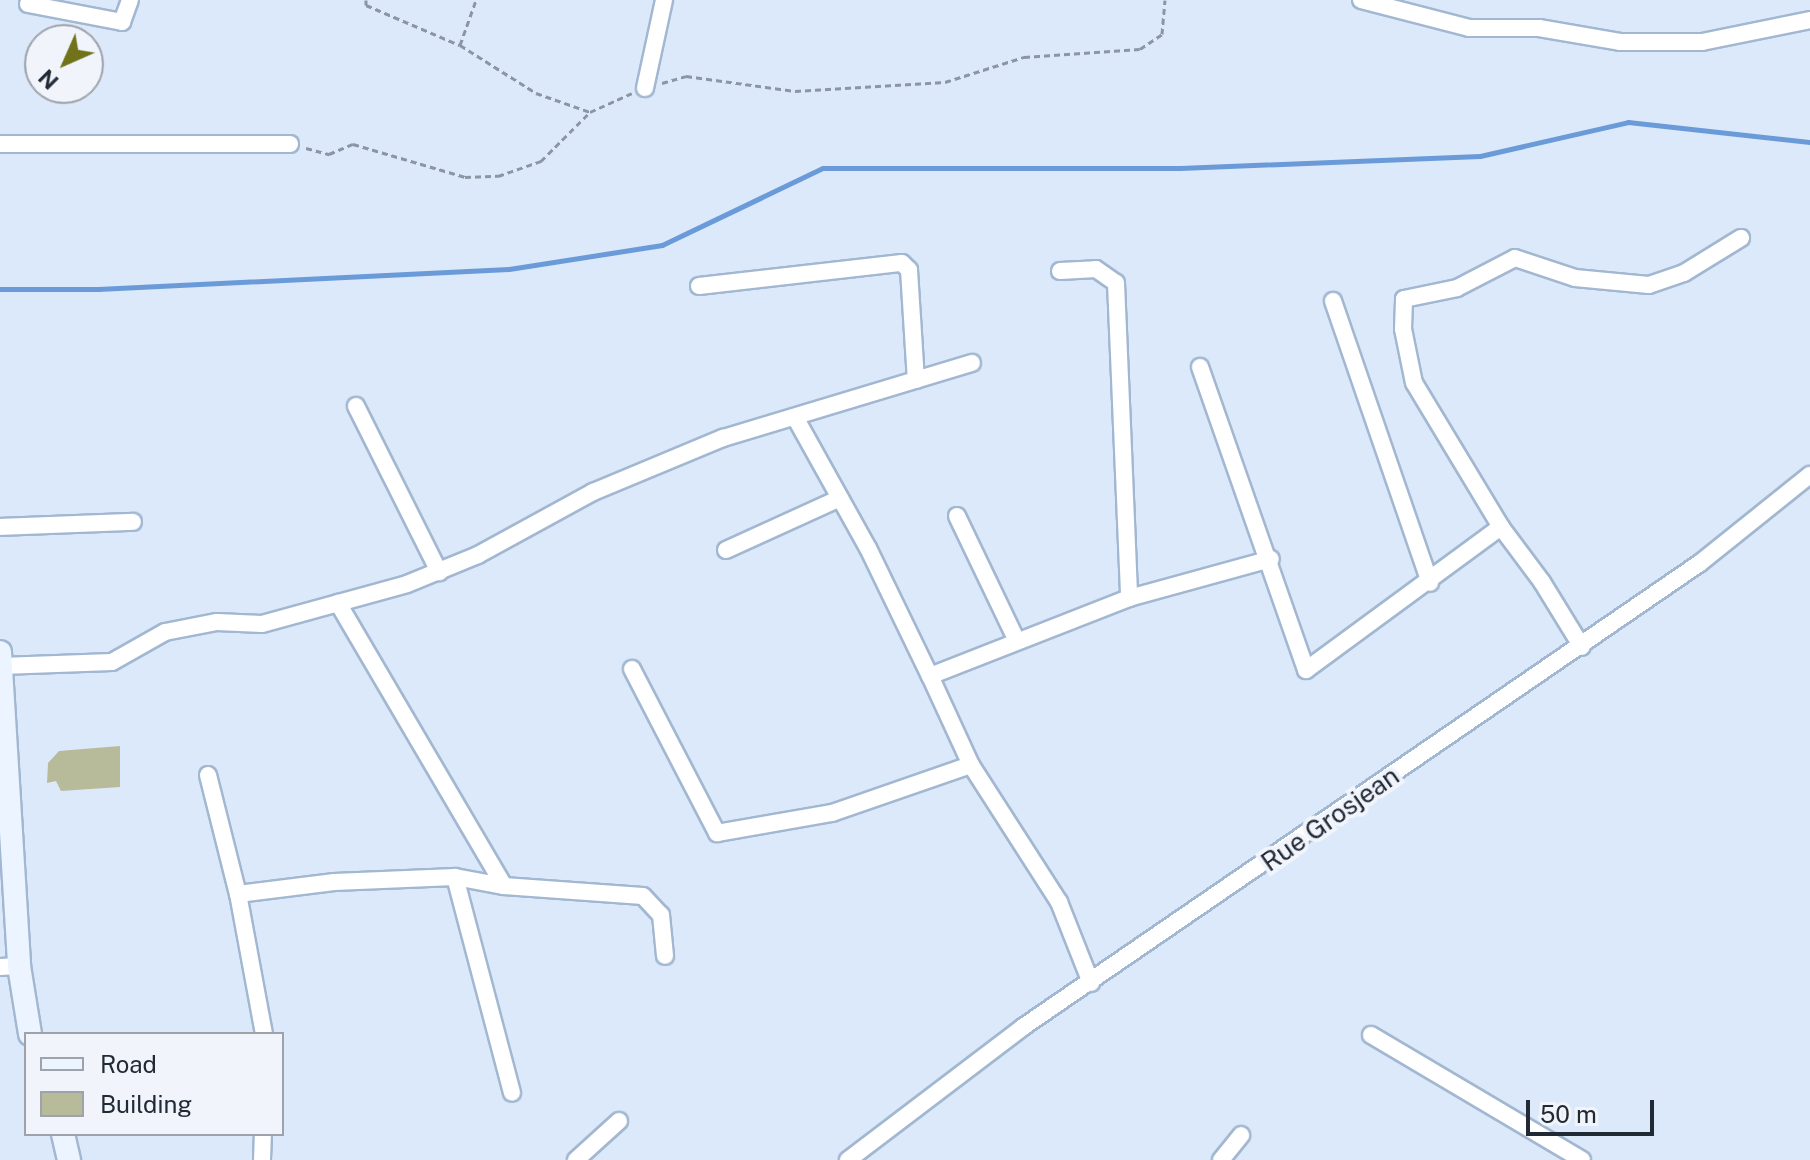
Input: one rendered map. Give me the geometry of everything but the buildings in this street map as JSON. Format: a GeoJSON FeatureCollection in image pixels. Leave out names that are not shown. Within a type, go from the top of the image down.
{"type":"FeatureCollection","features":[{"type":"Feature","properties":{"kind":"street"},"geometry":{"type":"LineString","coordinates":[[645,88],[664,0]]}},
{"type":"Feature","properties":{"kind":"street"},"geometry":{"type":"LineString","coordinates":[[1361,0],[1469,28],[1539,28],[1620,42],[1702,42],[1810,20]]}},
{"type":"Feature","properties":{"kind":"street"},"geometry":{"type":"LineString","coordinates":[[28,4],[115,22],[122,22],[129,6]]}},
{"type":"Feature","properties":{"kind":"street"},"geometry":{"type":"LineString","coordinates":[[0,144],[290,144]]}},
{"type":"Feature","properties":{"kind":"street"},"geometry":{"type":"LineString","coordinates":[[1582,647],[1542,582],[1501,527],[1414,383],[1403,329],[1404,299],[1457,288],[1515,258],[1575,278],[1649,285],[1684,273],[1741,238]]}},
{"type":"Feature","properties":{"kind":"street"},"geometry":{"type":"LineString","coordinates":[[699,286],[902,263],[909,270],[916,380]]}},
{"type":"Feature","properties":{"kind":"street"},"geometry":{"type":"LineString","coordinates":[[1060,271],[1096,269],[1116,283],[1129,598]]}},
{"type":"Feature","properties":{"kind":"street"},"geometry":{"type":"LineString","coordinates":[[1333,301],[1430,583]]}},
{"type":"Feature","properties":{"kind":"street"},"geometry":{"type":"LineString","coordinates":[[1,666],[112,662],[165,632],[217,622],[251,626],[439,572],[593,492],[723,438],[972,363]]}},
{"type":"Feature","properties":{"kind":"street"},"geometry":{"type":"LineString","coordinates":[[1200,367],[1271,559],[1306,670],[1430,583],[1501,527]]}},
{"type":"Feature","properties":{"kind":"street"},"geometry":{"type":"LineString","coordinates":[[356,406],[439,572]]}},
{"type":"Feature","properties":{"kind":"street"},"geometry":{"type":"LineString","coordinates":[[795,417],[840,498],[971,765],[1059,902],[1091,983]]}},
{"type":"Feature","properties":{"kind":"street","name":"Rue Grosjean"},"geometry":{"type":"LineString","coordinates":[[848,1160],[975,1062],[1700,563],[1810,475]]}},
{"type":"Feature","properties":{"kind":"street"},"geometry":{"type":"LineString","coordinates":[[726,550],[840,498]]}},
{"type":"Feature","properties":{"kind":"street"},"geometry":{"type":"LineString","coordinates":[[957,516],[1016,639]]}},
{"type":"Feature","properties":{"kind":"street"},"geometry":{"type":"LineString","coordinates":[[0,527],[133,522]]}},
{"type":"Feature","properties":{"kind":"street"},"geometry":{"type":"LineString","coordinates":[[930,676],[1016,639],[1129,598],[1271,559]]}},
{"type":"Feature","properties":{"kind":"street"},"geometry":{"type":"LineString","coordinates":[[338,603],[504,886]]}},
{"type":"Feature","properties":{"kind":"street"},"geometry":{"type":"LineString","coordinates":[[0,652],[9,966],[29,1032]]}},
{"type":"Feature","properties":{"kind":"street"},"geometry":{"type":"LineString","coordinates":[[632,669],[717,833],[832,813],[971,765]]}},
{"type":"Feature","properties":{"kind":"street"},"geometry":{"type":"LineString","coordinates":[[208,775],[238,894],[264,1032]]}},
{"type":"Feature","properties":{"kind":"street"},"geometry":{"type":"LineString","coordinates":[[455,877],[512,1093]]}},
{"type":"Feature","properties":{"kind":"street"},"geometry":{"type":"LineString","coordinates":[[238,894],[334,882],[455,877],[504,886],[643,896],[657,905],[665,956]]}},
{"type":"Feature","properties":{"kind":"street"},"geometry":{"type":"LineString","coordinates":[[1371,1035],[1582,1160]]}},
{"type":"Feature","properties":{"kind":"street"},"geometry":{"type":"LineString","coordinates":[[576,1160],[619,1121]]}},
{"type":"Feature","properties":{"kind":"street"},"geometry":{"type":"LineString","coordinates":[[1221,1160],[1241,1135]]}},
{"type":"Feature","properties":{"kind":"street"},"geometry":{"type":"LineString","coordinates":[[63,1136],[69,1160]]}},
{"type":"Feature","properties":{"kind":"street"},"geometry":{"type":"LineString","coordinates":[[262,1160],[263,1136]]}},
{"type":"Feature","properties":{"kind":"path"},"geometry":{"type":"LineString","coordinates":[[366,0],[366,5],[460,45],[536,93],[590,112]]}},
{"type":"Feature","properties":{"kind":"path"},"geometry":{"type":"LineString","coordinates":[[460,45],[476,0]]}},
{"type":"Feature","properties":{"kind":"path"},"geometry":{"type":"LineString","coordinates":[[290,144],[329,154],[353,144],[465,177],[498,176],[541,161],[590,112],[645,88],[686,76],[795,91],[945,82],[1024,57],[1140,49],[1162,34],[1165,0]]}},
{"type":"Feature","properties":{"kind":"waterway"},"geometry":{"type":"LineString","coordinates":[[0,289],[98,289],[509,269],[662,245],[823,168],[1180,168],[1480,156],[1628,122],[1810,142]]}}]}
